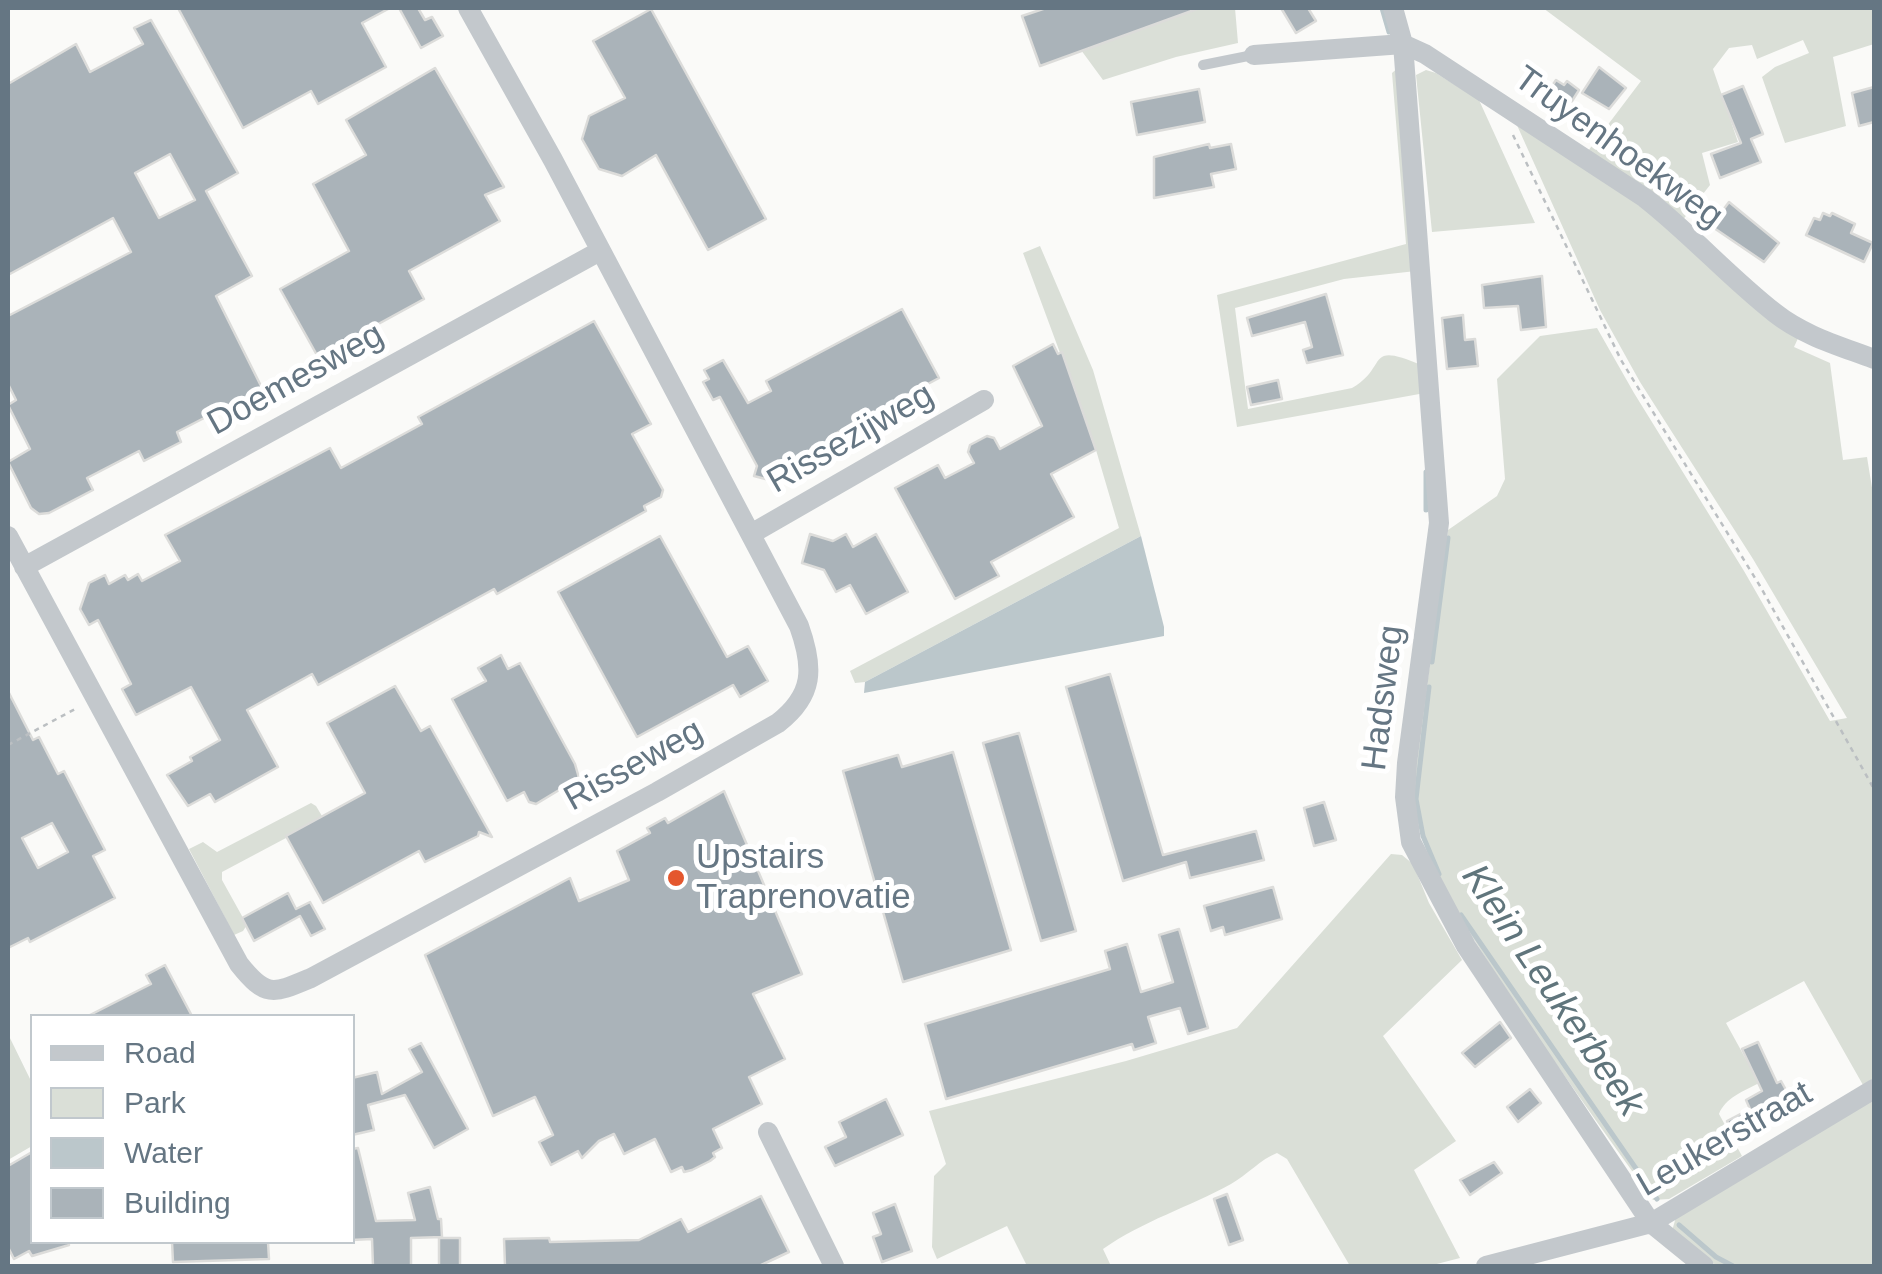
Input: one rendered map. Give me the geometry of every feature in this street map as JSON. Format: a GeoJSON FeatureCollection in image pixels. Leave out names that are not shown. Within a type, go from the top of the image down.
{"type":"FeatureCollection","features":[{"type":"Feature","properties":{"kind":"street","name":"Risseweg"},"geometry":{"type":"LineString","coordinates":[[8,536],[239,964],[257,987],[277,992],[311,978],[658,792],[796,709],[808,683],[808,652],[799,626],[553,160],[468,8]]}},
{"type":"Feature","properties":{"kind":"street"},"geometry":{"type":"LineString","coordinates":[[1254,55],[1403,44],[1393,8]]}},
{"type":"Feature","properties":{"kind":"street","name":"Truyenhoekweg"},"geometry":{"type":"LineString","coordinates":[[1403,44],[1425,54],[1645,198],[1776,314],[1810,335],[1874,359]]}},
{"type":"Feature","properties":{"kind":"street","name":"Hadsweg"},"geometry":{"type":"LineString","coordinates":[[1403,44],[1439,523],[1407,763],[1405,797],[1411,842],[1466,946],[1650,1222],[1704,1266]]}},
{"type":"Feature","properties":{"kind":"street","name":"Doemesweg"},"geometry":{"type":"LineString","coordinates":[[24,566],[600,251]]}},
{"type":"Feature","properties":{"kind":"street","name":"Rissezijweg"},"geometry":{"type":"LineString","coordinates":[[751,534],[984,400]]}},
{"type":"Feature","properties":{"kind":"street","name":"Leukerstraat"},"geometry":{"type":"LineString","coordinates":[[1486,1266],[1650,1222],[1874,1088]]}},
{"type":"Feature","properties":{"kind":"street"},"geometry":{"type":"LineString","coordinates":[[768,1132],[834,1266]]}},
{"type":"Feature","properties":{"kind":"lane"},"geometry":{"type":"LineString","coordinates":[[1204,66],[1254,55]]}},
{"type":"Feature","properties":{"kind":"path"},"geometry":{"type":"LineString","coordinates":[[1510,130],[1621,360],[1760,586],[1874,789]]}},
{"type":"Feature","properties":{"kind":"path"},"geometry":{"type":"LineString","coordinates":[[8,744],[97,698]]}},
{"type":"Feature","properties":{"kind":"green space"},"geometry":{"type":"Polygon","coordinates":[[[1201,8],[1235,8],[1238,43],[1103,80],[1081,50],[1201,8]]]}},
{"type":"Feature","properties":{"kind":"green space"},"geometry":{"type":"Polygon","coordinates":[[[1543,8],[1874,8],[1874,44],[1833,57],[1846,126],[1785,143],[1762,77],[1809,53],[1803,40],[1757,59],[1752,45],[1729,48],[1713,69],[1738,142],[1702,153],[1710,185],[1682,221],[1585,155],[1641,81],[1543,8]]]}},
{"type":"Feature","properties":{"kind":"green space"},"geometry":{"type":"Polygon","coordinates":[[[1400,66],[1416,271],[1344,279],[1235,308],[1248,409],[1352,388],[1364,380],[1379,359],[1392,355],[1424,366],[1425,393],[1237,427],[1217,295],[1406,244],[1392,73],[1400,66]]]}},
{"type":"Feature","properties":{"kind":"green space"},"geometry":{"type":"Polygon","coordinates":[[[1426,70],[1479,100],[1535,223],[1432,232],[1416,75],[1426,70]]]}},
{"type":"Feature","properties":{"kind":"green space"},"geometry":{"type":"Polygon","coordinates":[[[1516,123],[1621,190],[1800,334],[1794,347],[1830,363],[1843,460],[1867,457],[1874,500],[1874,1078],[1863,1085],[1804,981],[1726,1023],[1759,1083],[1730,1099],[1719,1114],[1742,1156],[1669,1199],[1653,1200],[1479,947],[1438,875],[1412,797],[1448,530],[1497,496],[1505,479],[1497,379],[1540,336],[1597,328],[1830,721],[1847,718],[1753,559],[1640,382],[1600,310],[1516,123]]]}},
{"type":"Feature","properties":{"kind":"green space"},"geometry":{"type":"Polygon","coordinates":[[[1040,246],[1093,370],[1141,536],[865,682],[855,683],[850,671],[1119,528],[1096,450],[1023,253],[1040,246]]]}},
{"type":"Feature","properties":{"kind":"green space"},"geometry":{"type":"Polygon","coordinates":[[[311,803],[322,816],[318,821],[222,872],[222,880],[247,925],[234,935],[189,849],[203,842],[217,852],[311,803]]]}},
{"type":"Feature","properties":{"kind":"green space"},"geometry":{"type":"Polygon","coordinates":[[[1391,854],[1402,855],[1413,864],[1429,903],[1462,960],[1383,1036],[1456,1141],[1414,1170],[1460,1258],[1429,1266],[1350,1266],[1287,1159],[1277,1153],[1231,1184],[1103,1249],[1111,1266],[1027,1266],[1007,1226],[937,1259],[932,1247],[934,1176],[946,1164],[929,1111],[1237,1028],[1391,854]]]}},
{"type":"Feature","properties":{"kind":"green space"},"geometry":{"type":"Polygon","coordinates":[[[8,1034],[30,1079],[30,1147],[8,1160],[8,1034]]]}},
{"type":"Feature","properties":{"kind":"green space"},"geometry":{"type":"Polygon","coordinates":[[[1874,1097],[1874,1266],[1717,1266],[1672,1231],[1676,1217],[1874,1097]]]}},
{"type":"Feature","properties":{"kind":"water"},"geometry":{"type":"Polygon","coordinates":[[[1141,536],[1164,636],[864,693],[865,682],[1141,536]]]}},
{"type":"Feature","properties":{"kind":"building"},"geometry":{"type":"Polygon","coordinates":[[[178,8],[390,8],[362,23],[386,67],[318,104],[311,91],[243,128],[178,8]]]}},
{"type":"Feature","properties":{"kind":"building"},"geometry":{"type":"Polygon","coordinates":[[[399,8],[418,8],[425,20],[432,17],[443,36],[421,48],[399,8]]]}},
{"type":"Feature","properties":{"kind":"building"},"geometry":{"type":"Polygon","coordinates":[[[1046,8],[1197,9],[1040,66],[1022,16],[1046,8]]]}},
{"type":"Feature","properties":{"kind":"building"},"geometry":{"type":"Polygon","coordinates":[[[1281,8],[1308,8],[1316,21],[1296,33],[1281,8]]]}},
{"type":"Feature","properties":{"kind":"building"},"geometry":{"type":"Polygon","coordinates":[[[651,9],[766,219],[708,250],[656,155],[622,176],[599,169],[582,139],[589,116],[625,98],[593,41],[651,9]]]}},
{"type":"Feature","properties":{"kind":"building"},"geometry":{"type":"Polygon","coordinates":[[[151,20],[238,173],[206,191],[252,276],[216,296],[262,388],[254,391],[261,405],[243,412],[237,401],[177,432],[181,442],[144,461],[139,451],[87,478],[93,490],[49,513],[39,514],[31,508],[8,462],[30,449],[8,405],[16,400],[8,384],[8,316],[131,252],[113,218],[8,275],[8,84],[76,44],[90,72],[143,44],[134,28],[151,20]],[[170,154],[135,173],[159,218],[195,200],[170,154]]]}},
{"type":"Feature","properties":{"kind":"building"},"geometry":{"type":"Polygon","coordinates":[[[1599,67],[1626,88],[1609,109],[1582,93],[1599,67]]]}},
{"type":"Feature","properties":{"kind":"building"},"geometry":{"type":"Polygon","coordinates":[[[435,68],[504,187],[485,195],[500,221],[409,271],[424,299],[318,357],[280,289],[349,251],[313,184],[366,155],[346,120],[435,68]]]}},
{"type":"Feature","properties":{"kind":"building"},"geometry":{"type":"Polygon","coordinates":[[[1556,80],[1564,85],[1567,81],[1579,90],[1567,109],[1542,101],[1556,80]]]}},
{"type":"Feature","properties":{"kind":"building"},"geometry":{"type":"Polygon","coordinates":[[[1743,86],[1763,134],[1751,139],[1761,162],[1720,178],[1711,154],[1741,143],[1721,95],[1743,86]]]}},
{"type":"Feature","properties":{"kind":"building"},"geometry":{"type":"Polygon","coordinates":[[[1874,87],[1874,122],[1859,126],[1852,93],[1874,87]]]}},
{"type":"Feature","properties":{"kind":"building"},"geometry":{"type":"Polygon","coordinates":[[[1199,89],[1205,122],[1137,135],[1131,102],[1199,89]]]}},
{"type":"Feature","properties":{"kind":"building"},"geometry":{"type":"Polygon","coordinates":[[[1209,144],[1210,148],[1231,144],[1236,169],[1211,174],[1214,187],[1154,198],[1154,157],[1209,144]]]}},
{"type":"Feature","properties":{"kind":"building"},"geometry":{"type":"Polygon","coordinates":[[[1729,202],[1779,243],[1764,262],[1711,226],[1729,202]]]}},
{"type":"Feature","properties":{"kind":"building"},"geometry":{"type":"Polygon","coordinates":[[[1823,213],[1855,224],[1851,233],[1873,243],[1864,262],[1806,235],[1814,218],[1820,220],[1823,213]]]}},
{"type":"Feature","properties":{"kind":"building"},"geometry":{"type":"Polygon","coordinates":[[[1542,276],[1546,327],[1521,330],[1518,306],[1484,308],[1482,285],[1542,276]]]}},
{"type":"Feature","properties":{"kind":"building"},"geometry":{"type":"Polygon","coordinates":[[[1326,294],[1343,355],[1307,363],[1303,350],[1312,347],[1305,322],[1252,336],[1247,318],[1326,294]]]}},
{"type":"Feature","properties":{"kind":"building"},"geometry":{"type":"Polygon","coordinates":[[[902,309],[939,378],[829,437],[832,441],[776,472],[773,481],[754,476],[757,466],[720,397],[713,400],[703,382],[709,379],[704,370],[723,360],[748,403],[771,391],[766,381],[902,309]]]}},
{"type":"Feature","properties":{"kind":"building"},"geometry":{"type":"Polygon","coordinates":[[[1463,315],[1465,340],[1475,339],[1478,366],[1447,369],[1442,318],[1463,315]]]}},
{"type":"Feature","properties":{"kind":"building"},"geometry":{"type":"Polygon","coordinates":[[[594,321],[651,424],[632,434],[663,490],[661,497],[644,506],[646,511],[497,594],[494,589],[318,685],[312,674],[247,710],[278,767],[215,802],[210,794],[188,806],[167,775],[220,740],[191,687],[136,715],[122,689],[131,684],[98,620],[89,625],[80,609],[89,583],[105,575],[109,584],[125,575],[128,580],[138,574],[142,581],[180,561],[165,535],[330,448],[341,468],[422,424],[418,417],[594,321]]]}},
{"type":"Feature","properties":{"kind":"building"},"geometry":{"type":"Polygon","coordinates":[[[1053,344],[1058,354],[1062,352],[1096,450],[1051,474],[1074,517],[991,562],[999,576],[955,599],[895,488],[938,465],[945,478],[974,463],[968,452],[970,445],[987,436],[994,438],[1000,449],[1042,426],[1013,366],[1053,344]]]}},
{"type":"Feature","properties":{"kind":"building"},"geometry":{"type":"Polygon","coordinates":[[[1278,380],[1282,399],[1251,405],[1247,387],[1278,380]]]}},
{"type":"Feature","properties":{"kind":"building"},"geometry":{"type":"Polygon","coordinates":[[[810,534],[833,541],[846,534],[853,547],[876,534],[908,592],[866,614],[850,585],[836,592],[824,570],[802,563],[810,534]]]}},
{"type":"Feature","properties":{"kind":"building"},"geometry":{"type":"Polygon","coordinates":[[[660,536],[727,657],[748,646],[768,681],[740,697],[733,685],[637,737],[558,592],[660,536]]]}},
{"type":"Feature","properties":{"kind":"building"},"geometry":{"type":"Polygon","coordinates":[[[501,655],[508,669],[520,663],[579,778],[536,804],[529,802],[524,792],[507,801],[452,699],[486,681],[478,668],[501,655]]]}},
{"type":"Feature","properties":{"kind":"building"},"geometry":{"type":"Polygon","coordinates":[[[1110,674],[1163,855],[1256,831],[1264,860],[1190,878],[1186,862],[1123,881],[1066,687],[1110,674]]]}},
{"type":"Feature","properties":{"kind":"building"},"geometry":{"type":"Polygon","coordinates":[[[395,686],[421,731],[430,726],[492,837],[479,832],[478,836],[425,862],[419,851],[323,903],[286,836],[365,793],[327,723],[395,686]]]}},
{"type":"Feature","properties":{"kind":"building"},"geometry":{"type":"Polygon","coordinates":[[[8,691],[33,740],[39,737],[58,774],[64,771],[105,850],[93,856],[115,898],[30,942],[28,938],[8,948],[8,691]],[[52,823],[22,838],[38,868],[68,852],[52,823]]]}},
{"type":"Feature","properties":{"kind":"building"},"geometry":{"type":"Polygon","coordinates":[[[1019,733],[1076,931],[1041,941],[983,743],[1019,733]]]}},
{"type":"Feature","properties":{"kind":"building"},"geometry":{"type":"Polygon","coordinates":[[[953,752],[1011,950],[903,982],[843,771],[898,755],[902,767],[953,752]]]}},
{"type":"Feature","properties":{"kind":"building"},"geometry":{"type":"Polygon","coordinates":[[[724,791],[802,974],[753,994],[785,1059],[749,1077],[762,1104],[713,1129],[722,1148],[713,1153],[715,1157],[710,1161],[692,1170],[684,1172],[682,1167],[671,1172],[655,1139],[624,1154],[614,1134],[599,1141],[582,1158],[578,1151],[551,1165],[539,1142],[553,1135],[535,1097],[493,1116],[425,955],[570,878],[579,901],[629,880],[617,851],[650,833],[647,828],[665,818],[668,823],[724,791]]]}},
{"type":"Feature","properties":{"kind":"building"},"geometry":{"type":"Polygon","coordinates":[[[1324,802],[1336,840],[1314,846],[1304,808],[1324,802]]]}},
{"type":"Feature","properties":{"kind":"building"},"geometry":{"type":"Polygon","coordinates":[[[1273,887],[1282,919],[1225,935],[1223,927],[1211,931],[1204,906],[1273,887]]]}},
{"type":"Feature","properties":{"kind":"building"},"geometry":{"type":"Polygon","coordinates":[[[288,893],[296,909],[310,902],[325,929],[311,936],[300,916],[254,941],[242,918],[288,893]]]}},
{"type":"Feature","properties":{"kind":"building"},"geometry":{"type":"Polygon","coordinates":[[[1179,929],[1208,1028],[1188,1034],[1180,1008],[1148,1017],[1156,1043],[1134,1050],[1132,1044],[946,1099],[925,1024],[1110,969],[1105,951],[1127,944],[1141,992],[1173,982],[1159,935],[1179,929]]]}},
{"type":"Feature","properties":{"kind":"building"},"geometry":{"type":"Polygon","coordinates":[[[165,965],[191,1014],[92,1014],[151,984],[146,975],[165,965]]]}},
{"type":"Feature","properties":{"kind":"building"},"geometry":{"type":"Polygon","coordinates":[[[1500,1022],[1511,1038],[1475,1067],[1462,1053],[1500,1022]]]}},
{"type":"Feature","properties":{"kind":"building"},"geometry":{"type":"Polygon","coordinates":[[[1758,1042],[1777,1083],[1781,1081],[1796,1108],[1738,1140],[1727,1121],[1750,1109],[1746,1100],[1762,1091],[1742,1049],[1758,1042]]]}},
{"type":"Feature","properties":{"kind":"building"},"geometry":{"type":"Polygon","coordinates":[[[421,1043],[468,1129],[434,1148],[405,1095],[368,1105],[374,1130],[355,1134],[355,1077],[377,1072],[382,1094],[422,1072],[409,1049],[421,1043]]]}},
{"type":"Feature","properties":{"kind":"building"},"geometry":{"type":"Polygon","coordinates":[[[1530,1089],[1541,1103],[1518,1122],[1507,1107],[1530,1089]]]}},
{"type":"Feature","properties":{"kind":"building"},"geometry":{"type":"Polygon","coordinates":[[[886,1099],[903,1135],[835,1166],[825,1147],[846,1137],[839,1122],[886,1099]]]}},
{"type":"Feature","properties":{"kind":"building"},"geometry":{"type":"Polygon","coordinates":[[[358,1148],[376,1221],[415,1220],[408,1193],[430,1187],[441,1219],[442,1237],[411,1238],[411,1266],[373,1266],[372,1239],[355,1240],[358,1148]]]}},
{"type":"Feature","properties":{"kind":"building"},"geometry":{"type":"Polygon","coordinates":[[[30,1153],[30,1244],[69,1245],[32,1256],[29,1251],[14,1259],[8,1247],[8,1166],[30,1153]]]}},
{"type":"Feature","properties":{"kind":"building"},"geometry":{"type":"Polygon","coordinates":[[[1494,1162],[1502,1173],[1470,1195],[1460,1180],[1494,1162]]]}},
{"type":"Feature","properties":{"kind":"building"},"geometry":{"type":"Polygon","coordinates":[[[1227,1194],[1243,1240],[1229,1245],[1214,1199],[1227,1194]]]}},
{"type":"Feature","properties":{"kind":"building"},"geometry":{"type":"Polygon","coordinates":[[[761,1196],[789,1252],[759,1266],[505,1266],[504,1239],[639,1240],[681,1219],[688,1232],[761,1196]]]}},
{"type":"Feature","properties":{"kind":"building"},"geometry":{"type":"Polygon","coordinates":[[[895,1204],[912,1251],[882,1262],[873,1237],[881,1234],[873,1213],[895,1204]]]}},
{"type":"Feature","properties":{"kind":"building"},"geometry":{"type":"Polygon","coordinates":[[[439,1238],[460,1238],[460,1266],[439,1266],[439,1238]]]}},
{"type":"Feature","properties":{"kind":"building"},"geometry":{"type":"Polygon","coordinates":[[[172,1244],[268,1244],[269,1259],[173,1262],[172,1244]]]}},
{"type":"Feature","properties":{"kind":"waterway","name":"Klein Leukerbeek"},"geometry":{"type":"LineString","coordinates":[[1382,8],[1389,32]]}},
{"type":"Feature","properties":{"kind":"waterway","name":"Klein Leukerbeek"},"geometry":{"type":"LineString","coordinates":[[1426,472],[1426,510]]}},
{"type":"Feature","properties":{"kind":"waterway","name":"Klein Leukerbeek"},"geometry":{"type":"LineString","coordinates":[[1432,662],[1448,538]]}},
{"type":"Feature","properties":{"kind":"waterway","name":"Klein Leukerbeek"},"geometry":{"type":"LineString","coordinates":[[1429,687],[1416,799],[1423,836],[1439,874]]}},
{"type":"Feature","properties":{"kind":"waterway","name":"Klein Leukerbeek"},"geometry":{"type":"LineString","coordinates":[[1461,915],[1657,1199]]}},
{"type":"Feature","properties":{"kind":"waterway","name":"Klein Leukerbeek"},"geometry":{"type":"LineString","coordinates":[[1679,1225],[1716,1257],[1733,1266]]}},
{"type":"Feature","properties":{"kind":"place","name":"Upstairs Traprenovatie"},"geometry":{"type":"Point","coordinates":[676,878]}}]}
